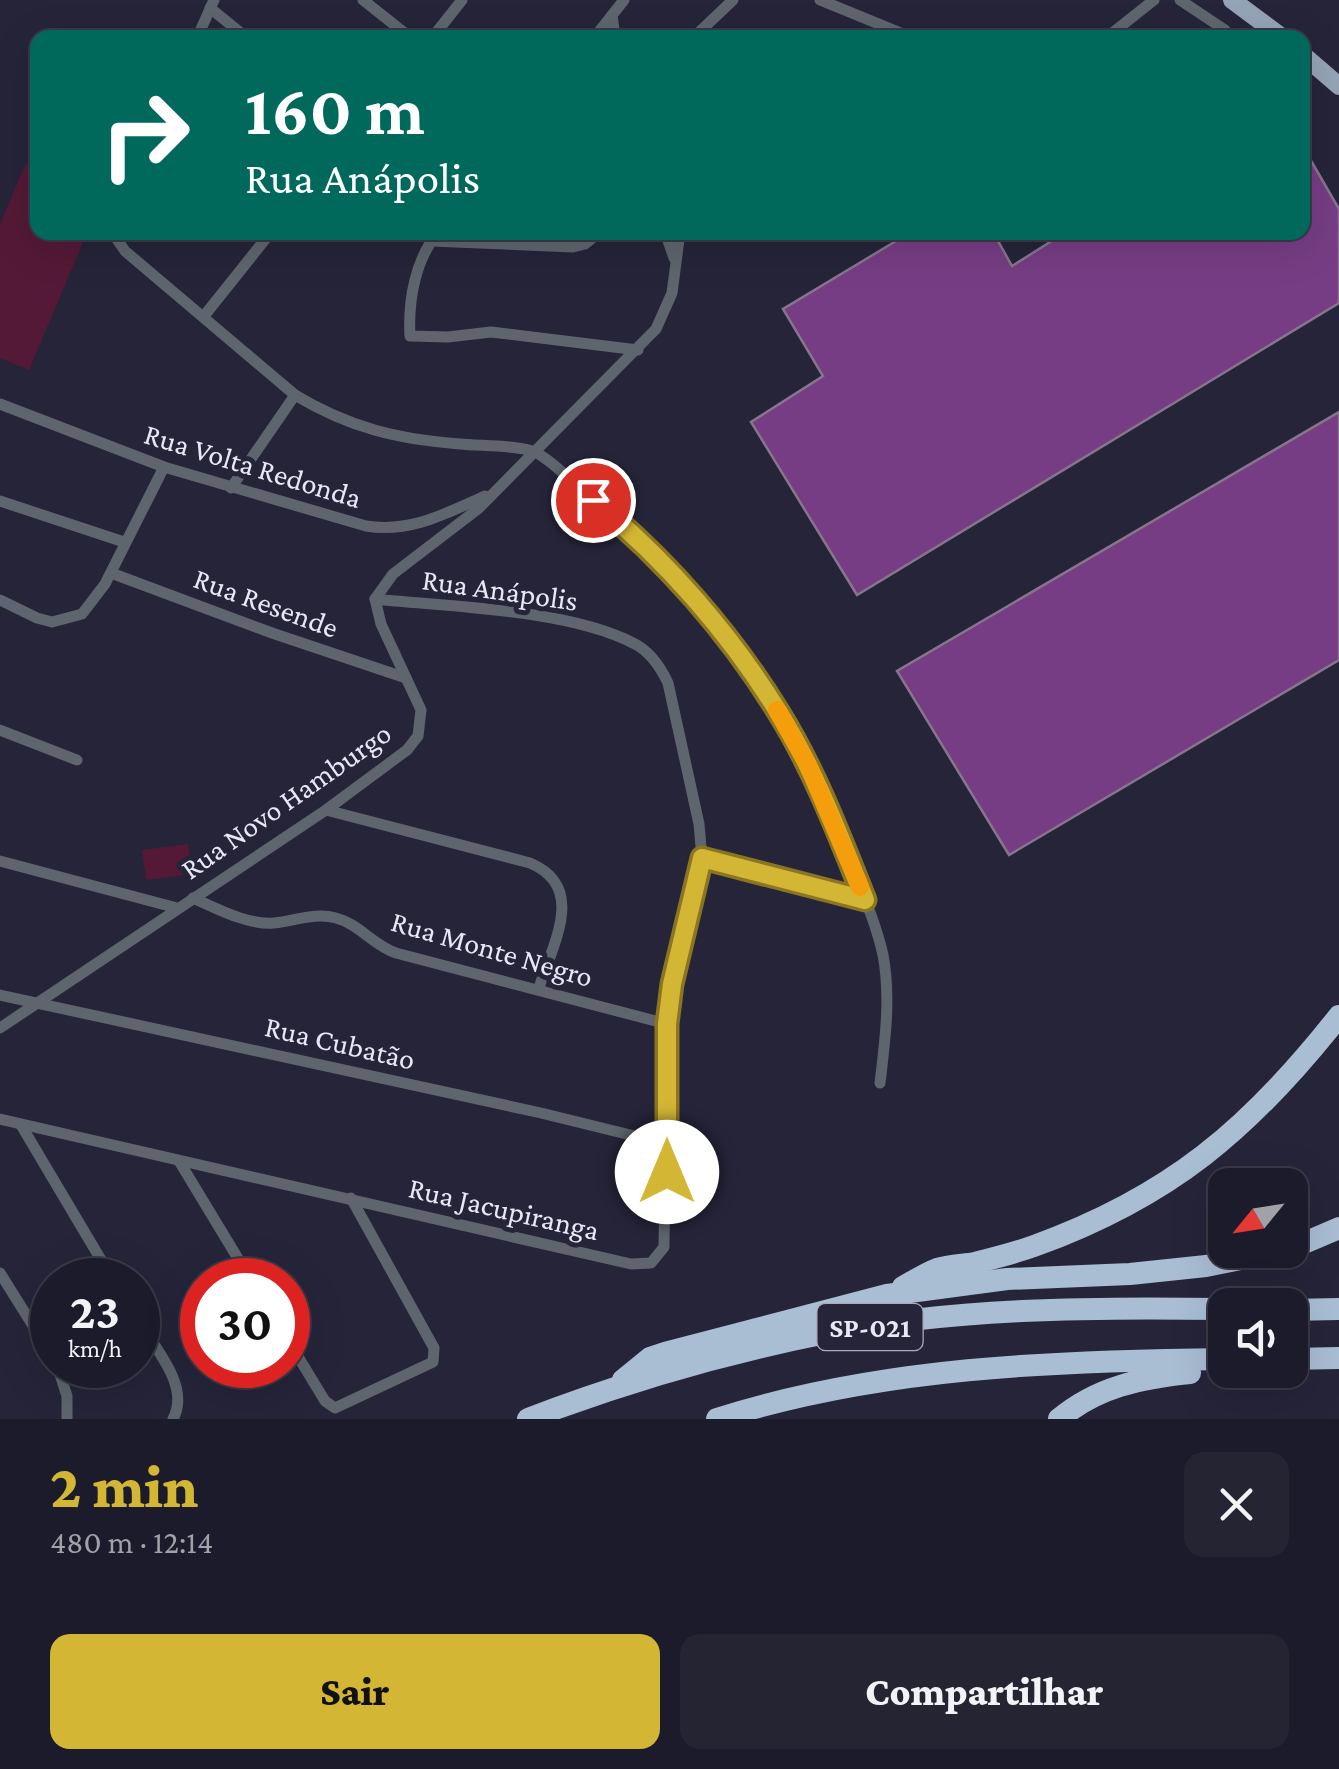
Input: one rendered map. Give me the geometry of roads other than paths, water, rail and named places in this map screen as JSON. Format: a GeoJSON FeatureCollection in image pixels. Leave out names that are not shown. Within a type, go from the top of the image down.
{"type":"FeatureCollection","features":[{"type":"Feature","properties":{"kind":"highway"},"geometry":{"type":"LineString","coordinates":[[887,1295],[938,1269],[1029,1248],[1078,1229],[1187,1171],[1249,1119],[1299,1068],[1339,1016]]}},
{"type":"Feature","properties":{"kind":"highway"},"geometry":{"type":"LineString","coordinates":[[1308,1241],[1339,1228]]}},
{"type":"Feature","properties":{"kind":"highway"},"geometry":{"type":"LineString","coordinates":[[616,1386],[650,1358],[664,1352],[887,1295],[1007,1279],[1130,1274],[1208,1266]]}},
{"type":"Feature","properties":{"kind":"highway"},"geometry":{"type":"LineString","coordinates":[[1308,1309],[1339,1308]]}},
{"type":"Feature","properties":{"kind":"highway","name":"SP-021"},"geometry":{"type":"LineString","coordinates":[[528,1419],[616,1386],[766,1346],[888,1324],[1052,1311],[1208,1309]]}},
{"type":"Feature","properties":{"kind":"highway"},"geometry":{"type":"LineString","coordinates":[[1308,1359],[1339,1358]]}},
{"type":"Feature","properties":{"kind":"highway","name":"SP-021"},"geometry":{"type":"LineString","coordinates":[[716,1419],[842,1387],[1005,1366],[1208,1360]]}},
{"type":"Feature","properties":{"kind":"highway"},"geometry":{"type":"LineString","coordinates":[[1059,1419],[1079,1402],[1125,1384],[1208,1371]]}},
{"type":"Feature","properties":{"kind":"main road"},"geometry":{"type":"LineString","coordinates":[[1232,0],[1271,30]]}},
{"type":"Feature","properties":{"kind":"main road"},"geometry":{"type":"LineString","coordinates":[[1310,61],[1339,86]]}},
{"type":"Feature","properties":{"kind":"street"},"geometry":{"type":"LineString","coordinates":[[363,0],[401,30]]}},
{"type":"Feature","properties":{"kind":"street"},"geometry":{"type":"LineString","coordinates":[[438,30],[462,0]]}},
{"type":"Feature","properties":{"kind":"street"},"geometry":{"type":"LineString","coordinates":[[600,30],[624,0]]}},
{"type":"Feature","properties":{"kind":"street"},"geometry":{"type":"LineString","coordinates":[[701,30],[733,0]]}},
{"type":"Feature","properties":{"kind":"street"},"geometry":{"type":"LineString","coordinates":[[820,0],[881,30]]}},
{"type":"Feature","properties":{"kind":"street"},"geometry":{"type":"LineString","coordinates":[[1116,30],[1154,0]]}},
{"type":"Feature","properties":{"kind":"street"},"geometry":{"type":"LineString","coordinates":[[1180,0],[1225,30]]}},
{"type":"Feature","properties":{"kind":"street"},"geometry":{"type":"LineString","coordinates":[[200,30],[212,4],[239,30]]}},
{"type":"Feature","properties":{"kind":"street"},"geometry":{"type":"LineString","coordinates":[[612,15],[614,30]]}},
{"type":"Feature","properties":{"kind":"street"},"geometry":{"type":"LineString","coordinates":[[117,240],[125,251],[295,396],[325,413],[374,432],[534,451],[623,525],[694,600],[780,714],[808,765],[865,900],[886,979],[887,1014],[880,1083]]}},
{"type":"Feature","properties":{"kind":"street"},"geometry":{"type":"LineString","coordinates":[[204,316],[265,240]]}},
{"type":"Feature","properties":{"kind":"street"},"geometry":{"type":"LineString","coordinates":[[433,240],[414,285],[410,336],[490,332],[638,350]]}},
{"type":"Feature","properties":{"kind":"street"},"geometry":{"type":"LineString","coordinates":[[480,240],[572,246],[589,240]]}},
{"type":"Feature","properties":{"kind":"street"},"geometry":{"type":"LineString","coordinates":[[668,240],[676,262]]}},
{"type":"Feature","properties":{"kind":"street"},"geometry":{"type":"LineString","coordinates":[[375,600],[393,574],[462,524],[638,350],[665,314],[679,240]]}},
{"type":"Feature","properties":{"kind":"street"},"geometry":{"type":"LineString","coordinates":[[231,488],[295,396]]}},
{"type":"Feature","properties":{"kind":"street","name":"Rua Volta Redonda"},"geometry":{"type":"LineString","coordinates":[[0,404],[164,468],[386,530],[430,521],[494,492]]}},
{"type":"Feature","properties":{"kind":"street"},"geometry":{"type":"LineString","coordinates":[[0,600],[37,618],[68,620],[82,614],[111,573],[164,468]]}},
{"type":"Feature","properties":{"kind":"street"},"geometry":{"type":"LineString","coordinates":[[0,501],[124,542]]}},
{"type":"Feature","properties":{"kind":"street","name":"Rua Resende"},"geometry":{"type":"LineString","coordinates":[[111,573],[272,634],[406,678]]}},
{"type":"Feature","properties":{"kind":"street","name":"Rua Novo Hamburgo"},"geometry":{"type":"LineString","coordinates":[[0,1028],[326,810],[407,750],[418,736],[421,710],[380,624],[375,600]]}},
{"type":"Feature","properties":{"kind":"street","name":"Rua Anápolis"},"geometry":{"type":"LineString","coordinates":[[375,600],[548,617],[634,643],[661,668],[668,683],[699,824],[702,858]]}},
{"type":"Feature","properties":{"kind":"street"},"geometry":{"type":"LineString","coordinates":[[0,730],[77,760]]}},
{"type":"Feature","properties":{"kind":"street"},"geometry":{"type":"LineString","coordinates":[[326,810],[513,858],[552,875],[560,888],[562,905],[539,988]]}},
{"type":"Feature","properties":{"kind":"street"},"geometry":{"type":"LineString","coordinates":[[702,858],[865,900]]}},
{"type":"Feature","properties":{"kind":"street","name":"Rua Jacupiranga"},"geometry":{"type":"LineString","coordinates":[[0,1119],[643,1265],[658,1258],[664,1247],[667,1024],[672,984],[702,858]]}},
{"type":"Feature","properties":{"kind":"street"},"geometry":{"type":"LineString","coordinates":[[0,860],[178,908]]}},
{"type":"Feature","properties":{"kind":"street","name":"Rua Monte Negro"},"geometry":{"type":"LineString","coordinates":[[193,898],[259,922],[308,916],[336,918],[396,953],[667,1024]]}},
{"type":"Feature","properties":{"kind":"street","name":"Rua Cubatão"},"geometry":{"type":"LineString","coordinates":[[0,995],[667,1144]]}},
{"type":"Feature","properties":{"kind":"street"},"geometry":{"type":"LineString","coordinates":[[21,1125],[100,1258]]}},
{"type":"Feature","properties":{"kind":"street"},"geometry":{"type":"LineString","coordinates":[[179,1161],[238,1258]]}},
{"type":"Feature","properties":{"kind":"street"},"geometry":{"type":"LineString","coordinates":[[310,1376],[325,1400],[335,1408],[433,1362],[434,1348],[350,1198]]}},
{"type":"Feature","properties":{"kind":"street"},"geometry":{"type":"LineString","coordinates":[[0,1273],[30,1321]]}},
{"type":"Feature","properties":{"kind":"street"},"geometry":{"type":"LineString","coordinates":[[160,1356],[174,1379],[179,1399],[174,1419]]}},
{"type":"Feature","properties":{"kind":"street"},"geometry":{"type":"LineString","coordinates":[[64,1388],[67,1419]]}}]}
